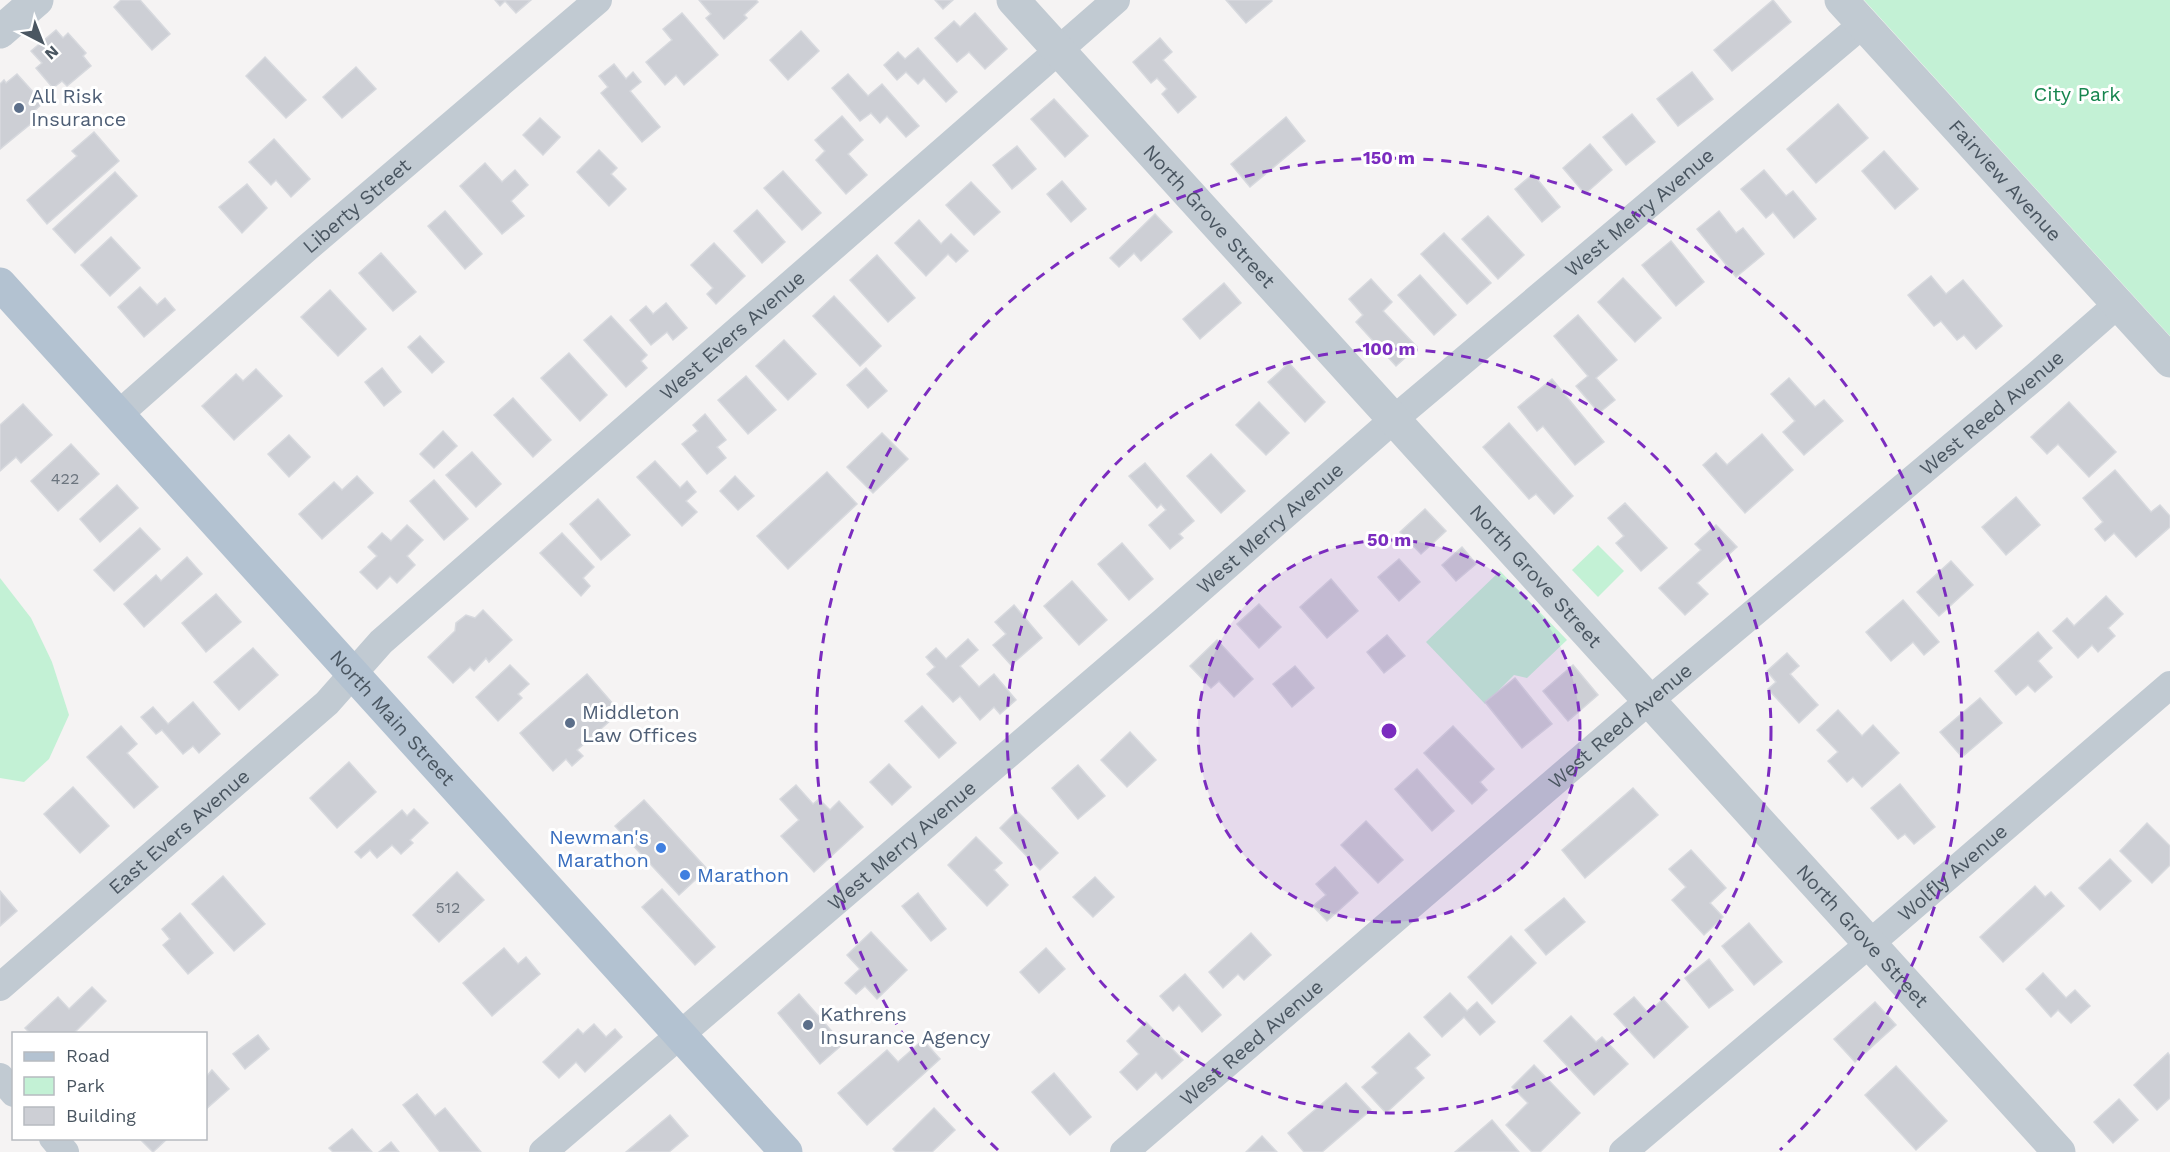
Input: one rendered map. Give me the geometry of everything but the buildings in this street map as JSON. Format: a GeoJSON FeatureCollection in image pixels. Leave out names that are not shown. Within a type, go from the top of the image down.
{"type":"FeatureCollection","features":[{"type":"Feature","properties":{"kind":"main road","name":"North Main Street"},"geometry":{"type":"LineString","coordinates":[[0,284],[786,1152]]}},
{"type":"Feature","properties":{"kind":"street"},"geometry":{"type":"LineString","coordinates":[[0,32],[37,0]]}},
{"type":"Feature","properties":{"kind":"street","name":"Liberty Street"},"geometry":{"type":"LineString","coordinates":[[119,414],[351,210],[598,0]]}},
{"type":"Feature","properties":{"kind":"street","name":"North Grove Street"},"geometry":{"type":"LineString","coordinates":[[1013,0],[2059,1152]]}},
{"type":"Feature","properties":{"kind":"street","name":"West Evers Avenue"},"geometry":{"type":"LineString","coordinates":[[353,673],[376,646],[1116,0]]}},
{"type":"Feature","properties":{"kind":"street","name":"Fairview Avenue"},"geometry":{"type":"LineString","coordinates":[[1841,0],[2170,361]]}},
{"type":"Feature","properties":{"kind":"street","name":"West Merry Avenue"},"geometry":{"type":"LineString","coordinates":[[543,1152],[1137,644],[1393,420],[1863,24]]}},
{"type":"Feature","properties":{"kind":"street","name":"West Reed Avenue"},"geometry":{"type":"LineString","coordinates":[[1124,1152],[1649,700],[2037,375],[2118,304]]}},
{"type":"Feature","properties":{"kind":"street","name":"East Evers Avenue"},"geometry":{"type":"LineString","coordinates":[[0,987],[327,703],[353,673]]}},
{"type":"Feature","properties":{"kind":"street","name":"Wolfly Avenue"},"geometry":{"type":"LineString","coordinates":[[1623,1152],[2170,685]]}},
{"type":"Feature","properties":{"kind":"street"},"geometry":{"type":"LineString","coordinates":[[0,1077],[12,1091]]}},
{"type":"Feature","properties":{"kind":"street"},"geometry":{"type":"LineString","coordinates":[[56,1140],[65,1152]]}},
{"type":"Feature","properties":{"kind":"green space","name":"City Park"},"geometry":{"type":"Polygon","coordinates":[[[1864,0],[2170,0],[2170,336],[1864,0]]]}},
{"type":"Feature","properties":{"kind":"green space"},"geometry":{"type":"Polygon","coordinates":[[[1598,545],[1624,571],[1598,597],[1572,570],[1598,545]]]}},
{"type":"Feature","properties":{"kind":"green space"},"geometry":{"type":"Polygon","coordinates":[[[1500,571],[1567,640],[1527,678],[1514,675],[1485,704],[1426,642],[1500,571]]]}},
{"type":"Feature","properties":{"kind":"green space"},"geometry":{"type":"Polygon","coordinates":[[[0,578],[31,618],[52,662],[69,715],[49,759],[24,782],[0,778],[0,578]]]}},
{"type":"Feature","properties":{"kind":"place","name":"All Risk Insurance"},"geometry":{"type":"Point","coordinates":[19,108]}},
{"type":"Feature","properties":{"kind":"place","name":"Middleton Law Offices"},"geometry":{"type":"Point","coordinates":[570,723]}},
{"type":"Feature","properties":{"kind":"place","name":"Newman's Marathon"},"geometry":{"type":"Point","coordinates":[661,848]}},
{"type":"Feature","properties":{"kind":"place","name":"Marathon"},"geometry":{"type":"Point","coordinates":[685,875]}},
{"type":"Feature","properties":{"kind":"place","name":"Kathrens Insurance Agency"},"geometry":{"type":"Point","coordinates":[808,1025]}}]}
